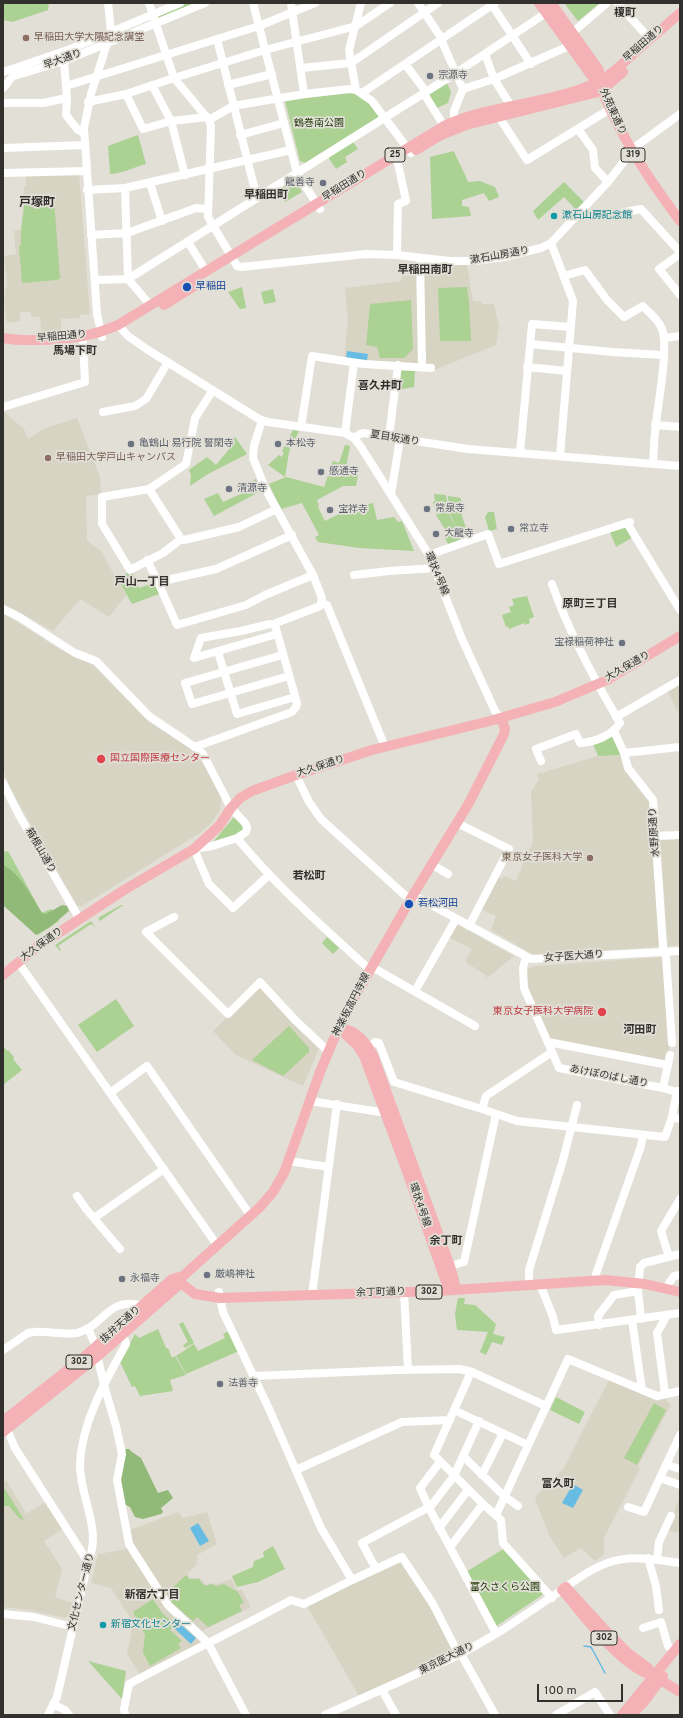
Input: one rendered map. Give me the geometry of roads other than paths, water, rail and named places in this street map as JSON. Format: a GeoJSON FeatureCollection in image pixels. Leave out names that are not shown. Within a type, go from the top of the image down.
{"type":"FeatureCollection","features":[{"type":"Feature","properties":{"kind":"main road","name":"外苑東通り"},"geometry":{"type":"LineString","coordinates":[[539,3],[590,76],[601,86]]}},
{"type":"Feature","properties":{"kind":"main road","name":"外苑東通り"},"geometry":{"type":"LineString","coordinates":[[551,3],[599,70],[601,86],[610,109],[631,152],[680,221]]}},
{"type":"Feature","properties":{"kind":"main road","name":"早稲田通り"},"geometry":{"type":"LineString","coordinates":[[3,344],[28,346],[83,342],[120,327],[166,304],[233,259],[397,158],[444,126],[454,121],[511,106],[601,86],[615,70],[680,13]]}},
{"type":"Feature","properties":{"kind":"main road","name":"早稲田通り"},"geometry":{"type":"LineString","coordinates":[[409,150],[466,125],[572,100],[601,86],[680,21]]}},
{"type":"Feature","properties":{"kind":"main road","name":"早稲田通り"},"geometry":{"type":"LineString","coordinates":[[120,327],[206,271],[233,259]]}},
{"type":"Feature","properties":{"kind":"main road","name":"早稲田通り"},"geometry":{"type":"LineString","coordinates":[[3,338],[18,340],[101,334]]}},
{"type":"Feature","properties":{"kind":"main road","name":"大久保通り"},"geometry":{"type":"LineString","coordinates":[[3,975],[37,946],[124,890],[194,849],[220,826],[231,808],[240,798],[252,791],[296,775],[385,747],[501,718],[555,702],[598,684],[680,636]]}},
{"type":"Feature","properties":{"kind":"main road","name":"神楽坂高円寺線"},"geometry":{"type":"LineString","coordinates":[[182,1279],[273,1192],[284,1173],[310,1101],[339,1028],[411,898],[478,787],[504,734],[505,729],[501,718]]}},
{"type":"Feature","properties":{"kind":"main road","name":"環状4号線"},"geometry":{"type":"LineString","coordinates":[[339,1028],[348,1029],[354,1032],[369,1048],[376,1062],[450,1266],[452,1286]]}},
{"type":"Feature","properties":{"kind":"main road","name":"環状4号線"},"geometry":{"type":"LineString","coordinates":[[339,1028],[362,1052],[452,1286]]}},
{"type":"Feature","properties":{"kind":"main road","name":"余丁町通り"},"geometry":{"type":"LineString","coordinates":[[312,1292],[404,1292],[452,1286],[596,1274],[680,1292]]}},
{"type":"Feature","properties":{"kind":"main road","name":"抜弁天通り"},"geometry":{"type":"LineString","coordinates":[[4,1424],[19,1409],[83,1358],[172,1279],[182,1279]]}},
{"type":"Feature","properties":{"kind":"main road","name":"余丁町通り"},"geometry":{"type":"LineString","coordinates":[[182,1279],[201,1290],[220,1295],[540,1284],[605,1280],[638,1283],[669,1283],[680,1286]]}},
{"type":"Feature","properties":{"kind":"main road","name":"抜弁天通り"},"geometry":{"type":"LineString","coordinates":[[4,1424],[91,1362],[182,1279]]}},
{"type":"Feature","properties":{"kind":"main road"},"geometry":{"type":"LineString","coordinates":[[4,1424],[8,1412],[94,1342]]}},
{"type":"Feature","properties":{"kind":"main road","name":"302"},"geometry":{"type":"LineString","coordinates":[[564,1589],[620,1655],[644,1673],[657,1678]]}},
{"type":"Feature","properties":{"kind":"main road"},"geometry":{"type":"LineString","coordinates":[[622,1715],[657,1678],[678,1650]]}},
{"type":"Feature","properties":{"kind":"main road"},"geometry":{"type":"LineString","coordinates":[[657,1678],[680,1692]]}},
{"type":"Feature","properties":{"kind":"main road"},"geometry":{"type":"LineString","coordinates":[[631,1715],[644,1702],[657,1678]]}},
{"type":"Feature","properties":{"kind":"street"},"geometry":{"type":"LineString","coordinates":[[101,334],[87,190],[84,133],[88,102],[111,31],[108,3]]}},
{"type":"Feature","properties":{"kind":"street"},"geometry":{"type":"LineString","coordinates":[[149,3],[174,78],[208,118],[211,126],[207,209],[208,217],[233,259]]}},
{"type":"Feature","properties":{"kind":"street","name":"早大通り"},"geometry":{"type":"LineString","coordinates":[[3,72],[57,55],[180,3]]}},
{"type":"Feature","properties":{"kind":"street","name":"早大通り"},"geometry":{"type":"LineString","coordinates":[[3,88],[7,85],[9,79],[64,61],[155,22],[205,3]]}},
{"type":"Feature","properties":{"kind":"street"},"geometry":{"type":"LineString","coordinates":[[253,3],[297,173],[318,206]]}},
{"type":"Feature","properties":{"kind":"street"},"geometry":{"type":"LineString","coordinates":[[291,3],[304,94]]}},
{"type":"Feature","properties":{"kind":"street"},"geometry":{"type":"LineString","coordinates":[[66,86],[259,26],[315,3]]}},
{"type":"Feature","properties":{"kind":"street"},"geometry":{"type":"LineString","coordinates":[[359,92],[349,50],[362,3]]}},
{"type":"Feature","properties":{"kind":"street"},"geometry":{"type":"LineString","coordinates":[[88,102],[126,94],[223,62],[356,26],[390,3]]}},
{"type":"Feature","properties":{"kind":"street"},"geometry":{"type":"LineString","coordinates":[[418,3],[442,39],[463,89],[454,112],[454,121]]}},
{"type":"Feature","properties":{"kind":"street"},"geometry":{"type":"LineString","coordinates":[[301,68],[351,63],[438,3]]}},
{"type":"Feature","properties":{"kind":"street"},"geometry":{"type":"LineString","coordinates":[[572,33],[607,3]]}},
{"type":"Feature","properties":{"kind":"street"},"geometry":{"type":"LineString","coordinates":[[618,3],[650,39]]}},
{"type":"Feature","properties":{"kind":"street"},"geometry":{"type":"LineString","coordinates":[[359,92],[406,64],[489,5],[512,34],[532,64]]}},
{"type":"Feature","properties":{"kind":"street"},"geometry":{"type":"LineString","coordinates":[[95,280],[128,279],[384,119],[546,13]]}},
{"type":"Feature","properties":{"kind":"street"},"geometry":{"type":"LineString","coordinates":[[217,39],[257,198]]}},
{"type":"Feature","properties":{"kind":"street"},"geometry":{"type":"LineString","coordinates":[[463,89],[532,64],[569,46]]}},
{"type":"Feature","properties":{"kind":"street"},"geometry":{"type":"LineString","coordinates":[[485,54],[494,79],[511,106]]}},
{"type":"Feature","properties":{"kind":"street"},"geometry":{"type":"LineString","coordinates":[[64,61],[66,115],[78,130],[84,133]]}},
{"type":"Feature","properties":{"kind":"street"},"geometry":{"type":"LineString","coordinates":[[406,64],[424,89],[426,97],[444,126]]}},
{"type":"Feature","properties":{"kind":"street"},"geometry":{"type":"LineString","coordinates":[[228,85],[272,74]]}},
{"type":"Feature","properties":{"kind":"street"},"geometry":{"type":"LineString","coordinates":[[152,85],[171,122],[185,175]]}},
{"type":"Feature","properties":{"kind":"street"},"geometry":{"type":"LineString","coordinates":[[126,94],[143,128],[171,122],[208,118],[233,106],[304,94],[350,89],[359,92],[372,101],[384,119],[409,150]]}},
{"type":"Feature","properties":{"kind":"street"},"geometry":{"type":"LineString","coordinates":[[3,104],[43,103],[66,98]]}},
{"type":"Feature","properties":{"kind":"street"},"geometry":{"type":"LineString","coordinates":[[499,117],[528,160],[610,109]]}},
{"type":"Feature","properties":{"kind":"street","name":"漱石山房通り"},"geometry":{"type":"LineString","coordinates":[[233,259],[237,266],[241,267],[366,254],[397,255],[450,262],[476,261],[504,257],[541,248],[551,243],[608,182],[631,152],[680,114]]}},
{"type":"Feature","properties":{"kind":"street"},"geometry":{"type":"LineString","coordinates":[[240,135],[284,123]]}},
{"type":"Feature","properties":{"kind":"street"},"geometry":{"type":"LineString","coordinates":[[578,128],[593,150],[595,168],[608,182]]}},
{"type":"Feature","properties":{"kind":"street"},"geometry":{"type":"LineString","coordinates":[[3,148],[84,145]]}},
{"type":"Feature","properties":{"kind":"street"},"geometry":{"type":"LineString","coordinates":[[87,190],[125,188],[291,150]]}},
{"type":"Feature","properties":{"kind":"street"},"geometry":{"type":"LineString","coordinates":[[397,158],[406,201],[398,204],[397,255]]}},
{"type":"Feature","properties":{"kind":"street"},"geometry":{"type":"LineString","coordinates":[[3,173],[86,171]]}},
{"type":"Feature","properties":{"kind":"street"},"geometry":{"type":"LineString","coordinates":[[150,183],[162,221]]}},
{"type":"Feature","properties":{"kind":"street"},"geometry":{"type":"LineString","coordinates":[[125,188],[128,279],[151,306]]}},
{"type":"Feature","properties":{"kind":"street"},"geometry":{"type":"LineString","coordinates":[[91,235],[127,233],[196,208],[207,209]]}},
{"type":"Feature","properties":{"kind":"street"},"geometry":{"type":"LineString","coordinates":[[625,212],[641,209],[680,253],[659,269],[680,295]]}},
{"type":"Feature","properties":{"kind":"street"},"geometry":{"type":"LineString","coordinates":[[188,242],[206,271]]}},
{"type":"Feature","properties":{"kind":"street"},"geometry":{"type":"LineString","coordinates":[[551,243],[573,301],[560,456]]}},
{"type":"Feature","properties":{"kind":"street"},"geometry":{"type":"LineString","coordinates":[[301,426],[312,356],[354,363],[427,368],[420,258]]}},
{"type":"Feature","properties":{"kind":"street"},"geometry":{"type":"LineString","coordinates":[[564,276],[585,270],[607,300],[624,317],[643,306],[655,318],[662,329],[664,338],[664,355],[655,425],[653,464]]}},
{"type":"Feature","properties":{"kind":"street"},"geometry":{"type":"LineString","coordinates":[[520,453],[532,324],[571,327]]}},
{"type":"Feature","properties":{"kind":"street"},"geometry":{"type":"LineString","coordinates":[[120,327],[134,340],[262,420],[345,433],[354,438]]}},
{"type":"Feature","properties":{"kind":"street"},"geometry":{"type":"LineString","coordinates":[[664,338],[680,336]]}},
{"type":"Feature","properties":{"kind":"street"},"geometry":{"type":"LineString","coordinates":[[3,407],[86,382],[83,342]]}},
{"type":"Feature","properties":{"kind":"street"},"geometry":{"type":"LineString","coordinates":[[530,344],[664,355]]}},
{"type":"Feature","properties":{"kind":"street"},"geometry":{"type":"LineString","coordinates":[[103,412],[135,406],[146,399],[168,362]]}},
{"type":"Feature","properties":{"kind":"street"},"geometry":{"type":"LineString","coordinates":[[345,433],[354,363]]}},
{"type":"Feature","properties":{"kind":"street"},"geometry":{"type":"LineString","coordinates":[[389,437],[398,365]]}},
{"type":"Feature","properties":{"kind":"street"},"geometry":{"type":"LineString","coordinates":[[527,366],[568,372]]}},
{"type":"Feature","properties":{"kind":"street"},"geometry":{"type":"LineString","coordinates":[[212,390],[196,418],[186,464],[149,489],[102,497],[102,524],[130,570],[162,552],[181,539],[184,540],[239,527],[277,509]]}},
{"type":"Feature","properties":{"kind":"street"},"geometry":{"type":"LineString","coordinates":[[262,420],[252,456],[266,490],[313,575],[322,598],[322,603]]}},
{"type":"Feature","properties":{"kind":"street"},"geometry":{"type":"LineString","coordinates":[[655,425],[680,427]]}},
{"type":"Feature","properties":{"kind":"street","name":"夏目坂通り"},"geometry":{"type":"LineString","coordinates":[[354,438],[363,433],[468,449],[680,466]]}},
{"type":"Feature","properties":{"kind":"street","name":"環状4号線"},"geometry":{"type":"LineString","coordinates":[[354,438],[429,555],[462,639],[495,711],[501,718]]}},
{"type":"Feature","properties":{"kind":"street"},"geometry":{"type":"LineString","coordinates":[[391,494],[400,439]]}},
{"type":"Feature","properties":{"kind":"street"},"geometry":{"type":"LineString","coordinates":[[149,489],[181,539]]}},
{"type":"Feature","properties":{"kind":"street"},"geometry":{"type":"LineString","coordinates":[[429,555],[488,534],[499,564],[629,523],[680,610]]}},
{"type":"Feature","properties":{"kind":"street"},"geometry":{"type":"LineString","coordinates":[[158,582],[216,569],[292,535]]}},
{"type":"Feature","properties":{"kind":"street"},"geometry":{"type":"LineString","coordinates":[[147,560],[177,625],[246,606],[265,595],[313,575]]}},
{"type":"Feature","properties":{"kind":"street"},"geometry":{"type":"LineString","coordinates":[[354,576],[389,571],[435,568]]}},
{"type":"Feature","properties":{"kind":"street"},"geometry":{"type":"LineString","coordinates":[[541,761],[536,749],[576,734],[580,743],[593,742],[614,731],[620,723],[563,616],[552,584]]}},
{"type":"Feature","properties":{"kind":"street"},"geometry":{"type":"LineString","coordinates":[[277,634],[194,658],[201,638],[270,624],[274,625],[320,606],[322,603]]}},
{"type":"Feature","properties":{"kind":"street"},"geometry":{"type":"LineString","coordinates":[[322,603],[327,605],[385,747]]}},
{"type":"Feature","properties":{"kind":"street"},"geometry":{"type":"LineString","coordinates":[[3,609],[22,619],[75,653],[96,661],[149,716],[203,754],[231,808],[245,823],[246,827],[246,832],[237,838],[194,849],[210,884],[233,908],[269,875]]}},
{"type":"Feature","properties":{"kind":"street"},"geometry":{"type":"LineString","coordinates":[[195,747],[292,712],[296,707],[295,697],[274,625]]}},
{"type":"Feature","properties":{"kind":"street"},"geometry":{"type":"LineString","coordinates":[[218,652],[238,714],[295,697]]}},
{"type":"Feature","properties":{"kind":"street"},"geometry":{"type":"LineString","coordinates":[[282,655],[185,683],[192,704],[289,676]]}},
{"type":"Feature","properties":{"kind":"street"},"geometry":{"type":"LineString","coordinates":[[616,717],[680,680]]}},
{"type":"Feature","properties":{"kind":"street","name":"水野原通り"},"geometry":{"type":"LineString","coordinates":[[614,731],[624,753],[628,768],[653,800],[663,947],[665,952],[672,1043]]}},
{"type":"Feature","properties":{"kind":"street"},"geometry":{"type":"LineString","coordinates":[[624,753],[680,747]]}},
{"type":"Feature","properties":{"kind":"street","name":"女子医大通り"},"geometry":{"type":"LineString","coordinates":[[296,775],[309,802],[322,819],[411,898],[456,919],[526,957],[535,960],[680,951]]}},
{"type":"Feature","properties":{"kind":"street","name":"箱根山通り"},"geometry":{"type":"LineString","coordinates":[[3,783],[19,815],[80,918]]}},
{"type":"Feature","properties":{"kind":"street"},"geometry":{"type":"LineString","coordinates":[[457,823],[509,850],[469,926]]}},
{"type":"Feature","properties":{"kind":"street"},"geometry":{"type":"LineString","coordinates":[[656,836],[680,834]]}},
{"type":"Feature","properties":{"kind":"street"},"geometry":{"type":"LineString","coordinates":[[237,838],[269,875],[314,921],[371,968],[415,991],[475,1026]]}},
{"type":"Feature","properties":{"kind":"street"},"geometry":{"type":"LineString","coordinates":[[431,864],[448,874]]}},
{"type":"Feature","properties":{"kind":"street"},"geometry":{"type":"LineString","coordinates":[[174,917],[146,932],[228,1014],[260,982],[295,1020],[329,1052]]}},
{"type":"Feature","properties":{"kind":"street"},"geometry":{"type":"LineString","coordinates":[[415,991],[456,919]]}},
{"type":"Feature","properties":{"kind":"street","name":"あけぼのばし通り"},"geometry":{"type":"LineString","coordinates":[[526,957],[523,968],[524,988],[558,1068],[679,1092]]}},
{"type":"Feature","properties":{"kind":"street"},"geometry":{"type":"LineString","coordinates":[[18,962],[217,1245]]}},
{"type":"Feature","properties":{"kind":"street"},"geometry":{"type":"LineString","coordinates":[[369,1048],[375,1042],[379,1043],[394,1082],[516,1121],[665,1137],[676,1118],[679,1092]]}},
{"type":"Feature","properties":{"kind":"street"},"geometry":{"type":"LineString","coordinates":[[548,1042],[668,1065]]}},
{"type":"Feature","properties":{"kind":"street"},"geometry":{"type":"LineString","coordinates":[[482,1109],[486,1096],[552,1052]]}},
{"type":"Feature","properties":{"kind":"street"},"geometry":{"type":"LineString","coordinates":[[663,1088],[670,1055]]}},
{"type":"Feature","properties":{"kind":"street"},"geometry":{"type":"LineString","coordinates":[[110,1093],[147,1066],[250,1215]]}},
{"type":"Feature","properties":{"kind":"street"},"geometry":{"type":"LineString","coordinates":[[310,1101],[380,1112],[385,1110]]}},
{"type":"Feature","properties":{"kind":"street"},"geometry":{"type":"LineString","coordinates":[[312,1292],[336,1104]]}},
{"type":"Feature","properties":{"kind":"street"},"geometry":{"type":"LineString","coordinates":[[529,1280],[529,1270],[572,1127],[577,1105]]}},
{"type":"Feature","properties":{"kind":"street"},"geometry":{"type":"LineString","coordinates":[[450,1266],[464,1262],[496,1114]]}},
{"type":"Feature","properties":{"kind":"street"},"geometry":{"type":"LineString","coordinates":[[596,1274],[637,1157],[643,1135]]}},
{"type":"Feature","properties":{"kind":"street"},"geometry":{"type":"LineString","coordinates":[[288,1161],[329,1167]]}},
{"type":"Feature","properties":{"kind":"street"},"geometry":{"type":"LineString","coordinates":[[94,1218],[164,1169]]}},
{"type":"Feature","properties":{"kind":"street"},"geometry":{"type":"LineString","coordinates":[[77,1196],[120,1249]]}},
{"type":"Feature","properties":{"kind":"street"},"geometry":{"type":"LineString","coordinates":[[669,1257],[661,1231],[680,1199]]}},
{"type":"Feature","properties":{"kind":"street"},"geometry":{"type":"LineString","coordinates":[[641,1319],[638,1283],[640,1267],[644,1263],[680,1254]]}},
{"type":"Feature","properties":{"kind":"street"},"geometry":{"type":"LineString","coordinates":[[669,1283],[674,1276],[680,1275]]}},
{"type":"Feature","properties":{"kind":"street"},"geometry":{"type":"LineString","coordinates":[[599,1324],[598,1316],[614,1295],[638,1283]]}},
{"type":"Feature","properties":{"kind":"street"},"geometry":{"type":"LineString","coordinates":[[540,1284],[553,1317],[556,1330],[680,1313]]}},
{"type":"Feature","properties":{"kind":"street"},"geometry":{"type":"LineString","coordinates":[[404,1292],[408,1370]]}},
{"type":"Feature","properties":{"kind":"street"},"geometry":{"type":"LineString","coordinates":[[220,1295],[223,1312],[254,1376],[321,1528],[352,1580]]}},
{"type":"Feature","properties":{"kind":"street"},"geometry":{"type":"LineString","coordinates":[[3,1350],[28,1334],[34,1332],[77,1333],[88,1328],[105,1313],[121,1304],[129,1302],[139,1308]]}},
{"type":"Feature","properties":{"kind":"street"},"geometry":{"type":"LineString","coordinates":[[665,1393],[657,1333],[666,1315]]}},
{"type":"Feature","properties":{"kind":"street"},"geometry":{"type":"LineString","coordinates":[[632,1320],[642,1390]]}},
{"type":"Feature","properties":{"kind":"street"},"geometry":{"type":"LineString","coordinates":[[88,1328],[94,1342],[122,1454],[117,1480],[129,1544],[168,1605],[208,1643],[246,1715]]}},
{"type":"Feature","properties":{"kind":"street","name":"文化センター通り"},"geometry":{"type":"LineString","coordinates":[[48,1715],[53,1704],[88,1562],[93,1552],[93,1530],[81,1480],[80,1463],[92,1412],[104,1384],[126,1344],[121,1335]]}},
{"type":"Feature","properties":{"kind":"street"},"geometry":{"type":"LineString","coordinates":[[496,1515],[568,1359],[657,1396],[665,1393],[680,1391]]}},
{"type":"Feature","properties":{"kind":"street"},"geometry":{"type":"LineString","coordinates":[[254,1376],[460,1369],[471,1372],[546,1406]]}},
{"type":"Feature","properties":{"kind":"street"},"geometry":{"type":"LineString","coordinates":[[471,1372],[434,1455],[482,1504],[501,1520],[503,1543],[552,1598]]}},
{"type":"Feature","properties":{"kind":"street"},"geometry":{"type":"LineString","coordinates":[[454,1410],[528,1444]]}},
{"type":"Feature","properties":{"kind":"street"},"geometry":{"type":"LineString","coordinates":[[296,1470],[402,1422],[450,1420]]}},
{"type":"Feature","properties":{"kind":"street"},"geometry":{"type":"LineString","coordinates":[[376,1569],[362,1543],[429,1508],[454,1476],[479,1421]]}},
{"type":"Feature","properties":{"kind":"street"},"geometry":{"type":"LineString","coordinates":[[4,1424],[15,1448],[88,1562]]}},
{"type":"Feature","properties":{"kind":"street"},"geometry":{"type":"LineString","coordinates":[[482,1475],[503,1433]]}},
{"type":"Feature","properties":{"kind":"street"},"geometry":{"type":"LineString","coordinates":[[628,1507],[644,1512],[680,1435]]}},
{"type":"Feature","properties":{"kind":"street"},"geometry":{"type":"LineString","coordinates":[[463,1456],[504,1496],[518,1506]]}},
{"type":"Feature","properties":{"kind":"street"},"geometry":{"type":"LineString","coordinates":[[440,1462],[420,1488],[439,1528],[496,1633]]}},
{"type":"Feature","properties":{"kind":"street"},"geometry":{"type":"LineString","coordinates":[[667,1464],[680,1470]]}},
{"type":"Feature","properties":{"kind":"street"},"geometry":{"type":"LineString","coordinates":[[660,1478],[680,1485]]}},
{"type":"Feature","properties":{"kind":"street"},"geometry":{"type":"LineString","coordinates":[[439,1528],[468,1490]]}},
{"type":"Feature","properties":{"kind":"street"},"geometry":{"type":"LineString","coordinates":[[450,1547],[482,1504]]}},
{"type":"Feature","properties":{"kind":"street"},"geometry":{"type":"LineString","coordinates":[[657,1559],[659,1542],[671,1516]]}},
{"type":"Feature","properties":{"kind":"street"},"geometry":{"type":"LineString","coordinates":[[125,1715],[124,1709],[129,1684],[267,1614],[291,1600],[304,1604],[402,1556],[433,1604],[458,1652],[461,1654],[495,1715]]}},
{"type":"Feature","properties":{"kind":"street","name":"東京医大通り"},"geometry":{"type":"LineString","coordinates":[[325,1715],[461,1654],[552,1598],[579,1578],[602,1564],[625,1558],[648,1558],[680,1563]]}},
{"type":"Feature","properties":{"kind":"street"},"geometry":{"type":"LineString","coordinates":[[648,1558],[656,1586],[659,1610]]}},
{"type":"Feature","properties":{"kind":"street"},"geometry":{"type":"LineString","coordinates":[[3,1614],[34,1617],[73,1627]]}},
{"type":"Feature","properties":{"kind":"street"},"geometry":{"type":"LineString","coordinates":[[643,1628],[661,1622],[668,1646],[678,1650]]}},
{"type":"Feature","properties":{"kind":"street"},"geometry":{"type":"LineString","coordinates":[[382,1690],[396,1715]]}},
{"type":"Feature","properties":{"kind":"street"},"geometry":{"type":"LineString","coordinates":[[556,1715],[596,1692],[610,1715]]}},
{"type":"Feature","properties":{"kind":"street"},"geometry":{"type":"LineString","coordinates":[[53,1704],[65,1710],[70,1715]]}},
{"type":"Feature","properties":{"kind":"water"},"geometry":{"type":"Polygon","coordinates":[[[347,351],[368,354],[367,360],[346,358],[347,351]]]}},
{"type":"Feature","properties":{"kind":"water"},"geometry":{"type":"Polygon","coordinates":[[[573,1484],[583,1490],[573,1508],[562,1503],[573,1484]]]}},
{"type":"Feature","properties":{"kind":"water"},"geometry":{"type":"Polygon","coordinates":[[[198,1523],[209,1541],[200,1546],[190,1528],[198,1523]]]}},
{"type":"Feature","properties":{"kind":"water"},"geometry":{"type":"Polygon","coordinates":[[[180,1624],[196,1638],[191,1644],[175,1629],[180,1624]]]}},
{"type":"Feature","properties":{"kind":"waterway"},"geometry":{"type":"LineString","coordinates":[[517,1590],[520,1586]]}},
{"type":"Feature","properties":{"kind":"waterway"},"geometry":{"type":"LineString","coordinates":[[584,1646],[591,1647],[605,1673]]}},
{"type":"Feature","properties":{"kind":"place","name":"早稲田大学大隈記念講堂"},"geometry":{"type":"Point","coordinates":[26,38]}},
{"type":"Feature","properties":{"kind":"place","name":"宗源寺"},"geometry":{"type":"Point","coordinates":[430,76]}},
{"type":"Feature","properties":{"kind":"place","name":"龍善寺"},"geometry":{"type":"Point","coordinates":[323,183]}},
{"type":"Feature","properties":{"kind":"place","name":"漱石山房記念館"},"geometry":{"type":"Point","coordinates":[554,216]}},
{"type":"Feature","properties":{"kind":"place","name":"早稲田"},"geometry":{"type":"Point","coordinates":[187,287]}},
{"type":"Feature","properties":{"kind":"place","name":"亀鶴山 易行院 誓閑寺"},"geometry":{"type":"Point","coordinates":[131,444]}},
{"type":"Feature","properties":{"kind":"place","name":"本松寺"},"geometry":{"type":"Point","coordinates":[278,444]}},
{"type":"Feature","properties":{"kind":"place","name":"早稲田大学戸山キャンパス"},"geometry":{"type":"Point","coordinates":[48,458]}},
{"type":"Feature","properties":{"kind":"place","name":"感通寺"},"geometry":{"type":"Point","coordinates":[321,472]}},
{"type":"Feature","properties":{"kind":"place","name":"清源寺"},"geometry":{"type":"Point","coordinates":[229,489]}},
{"type":"Feature","properties":{"kind":"place","name":"常泉寺"},"geometry":{"type":"Point","coordinates":[427,509]}},
{"type":"Feature","properties":{"kind":"place","name":"宝祥寺"},"geometry":{"type":"Point","coordinates":[330,510]}},
{"type":"Feature","properties":{"kind":"place","name":"常立寺"},"geometry":{"type":"Point","coordinates":[511,529]}},
{"type":"Feature","properties":{"kind":"place","name":"大龍寺"},"geometry":{"type":"Point","coordinates":[436,534]}},
{"type":"Feature","properties":{"kind":"place","name":"宝禄稲荷神社"},"geometry":{"type":"Point","coordinates":[622,643]}},
{"type":"Feature","properties":{"kind":"place","name":"国立国際医療センター"},"geometry":{"type":"Point","coordinates":[101,759]}},
{"type":"Feature","properties":{"kind":"place","name":"東京女子医科大学"},"geometry":{"type":"Point","coordinates":[590,858]}},
{"type":"Feature","properties":{"kind":"place","name":"若松河田"},"geometry":{"type":"Point","coordinates":[409,904]}},
{"type":"Feature","properties":{"kind":"place","name":"東京女子医科大学病院"},"geometry":{"type":"Point","coordinates":[602,1012]}},
{"type":"Feature","properties":{"kind":"place","name":"厳嶋神社"},"geometry":{"type":"Point","coordinates":[207,1275]}},
{"type":"Feature","properties":{"kind":"place","name":"永福寺"},"geometry":{"type":"Point","coordinates":[122,1279]}},
{"type":"Feature","properties":{"kind":"place","name":"法善寺"},"geometry":{"type":"Point","coordinates":[220,1384]}},
{"type":"Feature","properties":{"kind":"place","name":"新宿文化センター"},"geometry":{"type":"Point","coordinates":[103,1625]}},
{"type":"Feature","properties":{"kind":"district","name":"榎町"},"geometry":{"type":"Point","coordinates":[625,14]}},
{"type":"Feature","properties":{"kind":"district","name":"早稲田町"},"geometry":{"type":"Point","coordinates":[266,196]}},
{"type":"Feature","properties":{"kind":"district","name":"戸塚町"},"geometry":{"type":"Point","coordinates":[37,204]}},
{"type":"Feature","properties":{"kind":"district","name":"早稲田南町"},"geometry":{"type":"Point","coordinates":[425,271]}},
{"type":"Feature","properties":{"kind":"district","name":"馬場下町"},"geometry":{"type":"Point","coordinates":[75,352]}},
{"type":"Feature","properties":{"kind":"district","name":"喜久井町"},"geometry":{"type":"Point","coordinates":[380,387]}},
{"type":"Feature","properties":{"kind":"district","name":"戸山一丁目"},"geometry":{"type":"Point","coordinates":[142,583]}},
{"type":"Feature","properties":{"kind":"district","name":"原町三丁目"},"geometry":{"type":"Point","coordinates":[590,605]}},
{"type":"Feature","properties":{"kind":"district","name":"若松町"},"geometry":{"type":"Point","coordinates":[309,877]}},
{"type":"Feature","properties":{"kind":"district","name":"河田町"},"geometry":{"type":"Point","coordinates":[640,1031]}},
{"type":"Feature","properties":{"kind":"district","name":"余丁町"},"geometry":{"type":"Point","coordinates":[446,1242]}},
{"type":"Feature","properties":{"kind":"district","name":"富久町"},"geometry":{"type":"Point","coordinates":[558,1485]}},
{"type":"Feature","properties":{"kind":"district","name":"新宿六丁目"},"geometry":{"type":"Point","coordinates":[152,1596]}},
{"type":"Feature","properties":{"kind":"park label","name":"鶴巻南公園"},"geometry":{"type":"Point","coordinates":[319,124]}},
{"type":"Feature","properties":{"kind":"park label","name":"富久さくら公園"},"geometry":{"type":"Point","coordinates":[505,1588]}}]}
